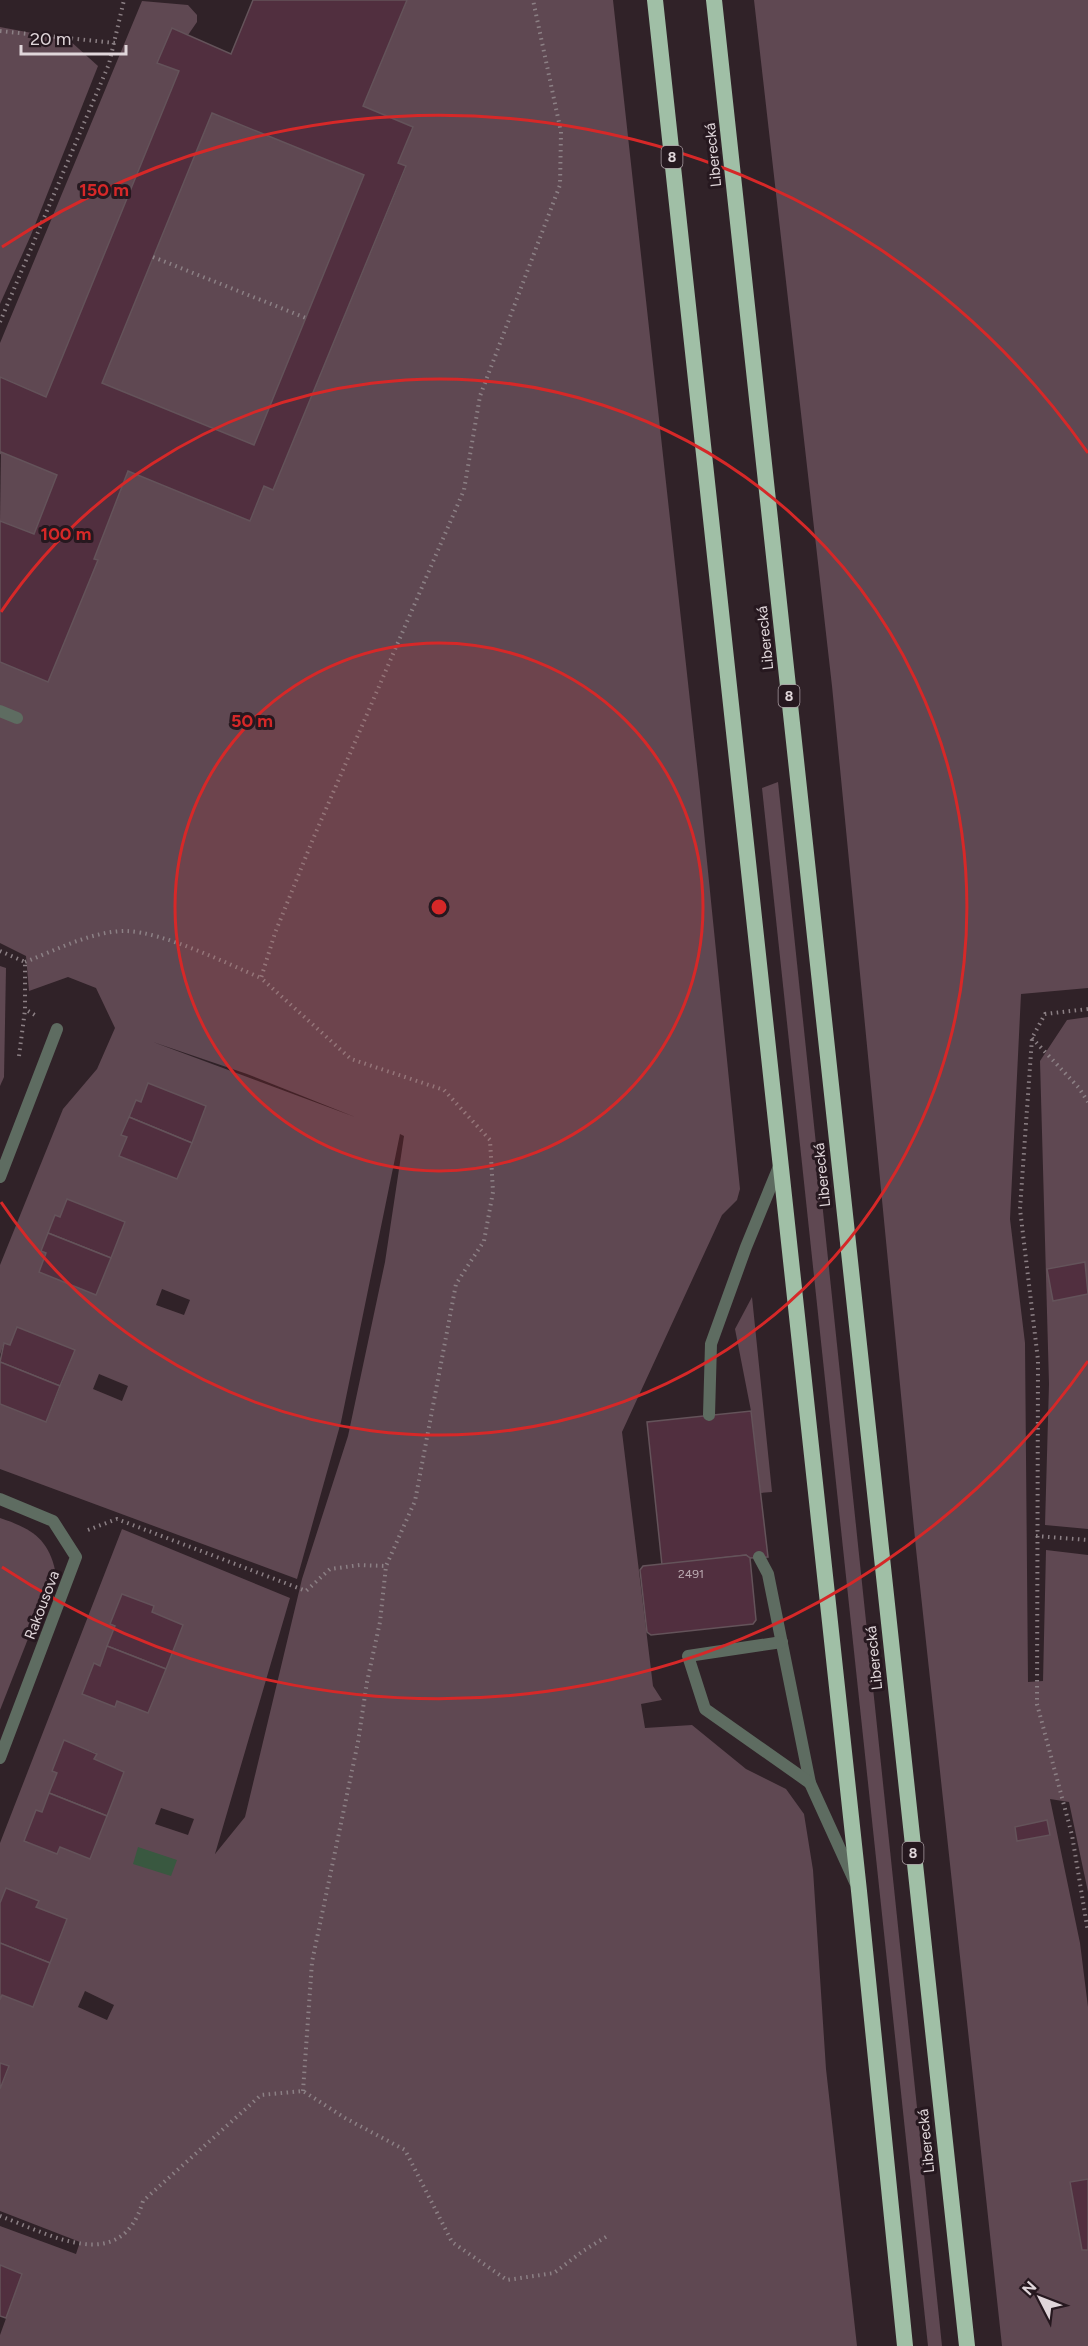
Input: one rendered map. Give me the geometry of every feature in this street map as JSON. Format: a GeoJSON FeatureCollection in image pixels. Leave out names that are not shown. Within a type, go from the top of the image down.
{"type":"FeatureCollection","features":[{"type":"Feature","properties":{"kind":"highway","name":"8"},"geometry":{"type":"LineString","coordinates":[[655,0],[859,1891],[905,2346]]}},
{"type":"Feature","properties":{"kind":"highway","name":"Liberecká"},"geometry":{"type":"LineString","coordinates":[[714,0],[967,2346]]}},
{"type":"Feature","properties":{"kind":"street"},"geometry":{"type":"LineString","coordinates":[[0,711],[17,718]]}},
{"type":"Feature","properties":{"kind":"street"},"geometry":{"type":"LineString","coordinates":[[0,1177],[57,1029]]}},
{"type":"Feature","properties":{"kind":"street"},"geometry":{"type":"LineString","coordinates":[[710,1415],[711,1344],[746,1247],[780,1163]]}},
{"type":"Feature","properties":{"kind":"street","name":"Rakousova"},"geometry":{"type":"LineString","coordinates":[[0,1499],[53,1521],[76,1557],[0,1758]]}},
{"type":"Feature","properties":{"kind":"street"},"geometry":{"type":"LineString","coordinates":[[759,1557],[768,1574],[810,1783],[859,1891]]}},
{"type":"Feature","properties":{"kind":"street"},"geometry":{"type":"LineString","coordinates":[[782,1642],[688,1656],[705,1709],[810,1783]]}},
{"type":"Feature","properties":{"kind":"path"},"geometry":{"type":"LineString","coordinates":[[0,322],[109,64],[124,0]]}},
{"type":"Feature","properties":{"kind":"path"},"geometry":{"type":"LineString","coordinates":[[261,978],[275,933],[313,839],[464,490],[480,396],[560,185],[561,132],[533,0]]}},
{"type":"Feature","properties":{"kind":"path"},"geometry":{"type":"LineString","coordinates":[[0,31],[115,43]]}},
{"type":"Feature","properties":{"kind":"path"},"geometry":{"type":"LineString","coordinates":[[153,257],[306,318]]}},
{"type":"Feature","properties":{"kind":"path"},"geometry":{"type":"LineString","coordinates":[[0,951],[25,962],[86,939],[126,931],[175,942],[261,978],[351,1059],[444,1090],[490,1140],[493,1192],[484,1241],[456,1284],[415,1501],[386,1566],[380,1622],[367,1682],[358,1742],[312,1962],[303,2091]]}},
{"type":"Feature","properties":{"kind":"path"},"geometry":{"type":"LineString","coordinates":[[25,962],[25,1010],[57,1029]]}},
{"type":"Feature","properties":{"kind":"path"},"geometry":{"type":"LineString","coordinates":[[1088,1009],[1045,1014],[1032,1038],[1020,1209],[1038,1360],[1037,1704],[1072,1835],[1088,1932]]}},
{"type":"Feature","properties":{"kind":"path"},"geometry":{"type":"LineString","coordinates":[[1032,1038],[1079,1088],[1088,1102]]}},
{"type":"Feature","properties":{"kind":"path"},"geometry":{"type":"LineString","coordinates":[[64,1539],[117,1519],[306,1591],[330,1569],[360,1565],[386,1566]]}},
{"type":"Feature","properties":{"kind":"path"},"geometry":{"type":"LineString","coordinates":[[1036,1536],[1088,1540]]}},
{"type":"Feature","properties":{"kind":"path"},"geometry":{"type":"LineString","coordinates":[[0,2216],[81,2245],[101,2245],[121,2237],[138,2217],[143,2200],[261,2095],[303,2091],[345,2118],[405,2150],[452,2242],[507,2280],[554,2273],[609,2235]]}},
{"type":"Feature","properties":{"kind":"shaded area"},"geometry":{"type":"Polygon","coordinates":[[[407,0],[613,0],[700,792],[740,1189],[737,1200],[722,1215],[622,1432],[653,1686],[662,1700],[641,1704],[645,1728],[692,1725],[746,1769],[786,1789],[804,1814],[813,1870],[826,2069],[857,2346],[0,2346],[0,2335],[22,2274],[0,2265],[0,2226],[76,2254],[80,2242],[0,2211],[0,2089],[9,2067],[0,2063],[0,2000],[2,1995],[33,2007],[67,1919],[36,1907],[38,1901],[6,1888],[0,1903],[0,1843],[122,1529],[290,1598],[215,1854],[245,1817],[302,1579],[348,1436],[385,1262],[404,1136],[400,1134],[341,1422],[297,1579],[0,1469],[0,1404],[46,1422],[75,1350],[17,1327],[10,1345],[4,1343],[0,1355],[0,1265],[63,1109],[97,1069],[115,1028],[96,988],[68,977],[29,991],[26,956],[0,943],[0,662],[97,560],[94,559],[128,471],[250,521],[264,486],[273,490],[406,167],[398,163],[363,106],[407,0]],[[153,1042],[355,1117],[247,1074],[153,1042]],[[136,1100],[121,1135],[127,1137],[120,1156],[177,1179],[192,1143],[136,1100]],[[67,1199],[60,1217],[55,1216],[41,1251],[46,1253],[39,1272],[96,1294],[125,1222],[67,1199]],[[162,1289],[156,1305],[184,1315],[190,1300],[162,1289]],[[99,1374],[93,1389],[122,1401],[128,1386],[99,1374]],[[122,1594],[110,1624],[115,1626],[100,1666],[95,1664],[115,1707],[117,1701],[148,1713],[183,1625],[152,1612],[154,1606],[122,1594]],[[64,1741],[52,1771],[57,1773],[42,1812],[57,1854],[60,1847],[90,1859],[124,1772],[94,1759],[96,1753],[64,1741]],[[161,1808],[155,1824],[188,1835],[194,1819],[161,1808]],[[85,1991],[78,2007],[107,2020],[114,2005],[85,1991]]]}},
{"type":"Feature","properties":{"kind":"shaded area"},"geometry":{"type":"Polygon","coordinates":[[[754,0],[1088,0],[1088,988],[1021,994],[1010,1219],[1025,1343],[1028,1682],[1043,1681],[1046,1550],[1088,1555],[1088,1892],[1069,1802],[1050,1799],[1080,1943],[1088,2007],[1088,2346],[1002,2346],[916,1549],[832,686],[754,0]]]}},
{"type":"Feature","properties":{"kind":"shaded area"},"geometry":{"type":"Polygon","coordinates":[[[142,1],[188,5],[197,15],[197,22],[188,35],[172,28],[158,62],[179,71],[46,397],[0,377],[0,343],[142,1]]]}},
{"type":"Feature","properties":{"kind":"shaded area"},"geometry":{"type":"Polygon","coordinates":[[[0,27],[69,40],[98,66],[31,235],[0,304],[0,27]]]}},
{"type":"Feature","properties":{"kind":"shaded area"},"geometry":{"type":"Polygon","coordinates":[[[212,113],[364,175],[254,445],[102,383],[212,113]]]}},
{"type":"Feature","properties":{"kind":"shaded area"},"geometry":{"type":"Polygon","coordinates":[[[1,452],[57,475],[34,534],[0,521],[1,452]]]}},
{"type":"Feature","properties":{"kind":"shaded area"},"geometry":{"type":"Polygon","coordinates":[[[778,782],[942,2346],[928,2346],[762,788],[778,782]]]}},
{"type":"Feature","properties":{"kind":"shaded area"},"geometry":{"type":"Polygon","coordinates":[[[0,966],[6,968],[4,1077],[0,1086],[0,966]]]}},
{"type":"Feature","properties":{"kind":"shaded area"},"geometry":{"type":"Polygon","coordinates":[[[1088,1017],[1088,1529],[1045,1525],[1049,1384],[1040,1061],[1067,1020],[1088,1017]]]}},
{"type":"Feature","properties":{"kind":"shaded area"},"geometry":{"type":"Polygon","coordinates":[[[752,1297],[772,1492],[760,1493],[751,1411],[735,1329],[752,1297]]]}},
{"type":"Feature","properties":{"kind":"shaded area"},"geometry":{"type":"Polygon","coordinates":[[[0,1518],[29,1530],[36,1536],[48,1550],[55,1570],[0,1710],[0,1518]]]}},
{"type":"Feature","properties":{"kind":"shaded area"},"geometry":{"type":"Polygon","coordinates":[[[138,1847],[177,1860],[171,1876],[133,1864],[138,1847]]]}},
{"type":"Feature","properties":{"kind":"building"},"geometry":{"type":"Polygon","coordinates":[[[253,0],[407,0],[363,106],[413,127],[398,163],[406,166],[273,490],[264,486],[250,521],[128,471],[94,559],[98,560],[48,682],[0,662],[0,521],[34,534],[57,475],[1,452],[0,454],[0,377],[46,397],[179,71],[157,63],[172,28],[231,54],[253,0]],[[212,113],[102,383],[254,445],[364,175],[212,113]]]}},
{"type":"Feature","properties":{"kind":"building"},"geometry":{"type":"Polygon","coordinates":[[[148,1083],[206,1106],[192,1143],[129,1117],[136,1100],[141,1102],[148,1083]]]}},
{"type":"Feature","properties":{"kind":"building"},"geometry":{"type":"Polygon","coordinates":[[[129,1117],[192,1143],[177,1179],[119,1156],[127,1137],[121,1135],[129,1117]]]}},
{"type":"Feature","properties":{"kind":"building"},"geometry":{"type":"Polygon","coordinates":[[[67,1199],[125,1222],[111,1258],[48,1233],[55,1215],[60,1217],[67,1199]]]}},
{"type":"Feature","properties":{"kind":"building"},"geometry":{"type":"Polygon","coordinates":[[[48,1233],[111,1258],[96,1295],[39,1272],[46,1253],[41,1251],[48,1233]]]}},
{"type":"Feature","properties":{"kind":"building"},"geometry":{"type":"Polygon","coordinates":[[[1085,1262],[1088,1294],[1053,1301],[1047,1269],[1085,1262]]]}},
{"type":"Feature","properties":{"kind":"building"},"geometry":{"type":"Polygon","coordinates":[[[17,1327],[75,1350],[60,1386],[0,1362],[4,1343],[10,1345],[17,1327]]]}},
{"type":"Feature","properties":{"kind":"building"},"geometry":{"type":"Polygon","coordinates":[[[0,1362],[60,1386],[46,1422],[0,1404],[0,1362]]]}},
{"type":"Feature","properties":{"kind":"building"},"geometry":{"type":"Polygon","coordinates":[[[751,1411],[768,1557],[750,1558],[746,1555],[662,1565],[647,1422],[751,1411]]]}},
{"type":"Feature","properties":{"kind":"building"},"geometry":{"type":"Polygon","coordinates":[[[746,1555],[750,1558],[756,1620],[753,1624],[651,1635],[647,1632],[640,1570],[643,1566],[746,1555]]]}},
{"type":"Feature","properties":{"kind":"building"},"geometry":{"type":"Polygon","coordinates":[[[122,1594],[154,1606],[152,1612],[183,1625],[166,1669],[107,1646],[115,1626],[110,1624],[122,1594]]]}},
{"type":"Feature","properties":{"kind":"building"},"geometry":{"type":"Polygon","coordinates":[[[107,1646],[166,1669],[148,1713],[117,1701],[115,1707],[82,1694],[94,1663],[100,1666],[107,1646]]]}},
{"type":"Feature","properties":{"kind":"building"},"geometry":{"type":"Polygon","coordinates":[[[64,1740],[97,1754],[94,1759],[124,1772],[107,1816],[49,1793],[57,1773],[52,1771],[64,1740]]]}},
{"type":"Feature","properties":{"kind":"building"},"geometry":{"type":"Polygon","coordinates":[[[49,1793],[107,1816],[90,1859],[60,1847],[57,1854],[24,1841],[36,1810],[42,1812],[49,1793]]]}},
{"type":"Feature","properties":{"kind":"building"},"geometry":{"type":"Polygon","coordinates":[[[1047,1820],[1050,1835],[1017,1841],[1015,1827],[1047,1820]]]}},
{"type":"Feature","properties":{"kind":"building"},"geometry":{"type":"Polygon","coordinates":[[[6,1888],[39,1901],[36,1907],[67,1919],[50,1963],[0,1943],[0,1903],[6,1888]]]}},
{"type":"Feature","properties":{"kind":"building"},"geometry":{"type":"Polygon","coordinates":[[[0,1943],[50,1963],[33,2007],[2,1995],[0,2000],[0,1943]]]}},
{"type":"Feature","properties":{"kind":"building"},"geometry":{"type":"Polygon","coordinates":[[[0,2063],[9,2066],[0,2089],[0,2063]]]}},
{"type":"Feature","properties":{"kind":"building"},"geometry":{"type":"Polygon","coordinates":[[[1088,2179],[1088,2250],[1082,2250],[1070,2182],[1088,2179]]]}},
{"type":"Feature","properties":{"kind":"building"},"geometry":{"type":"Polygon","coordinates":[[[0,2265],[22,2274],[6,2318],[0,2316],[0,2265]]]}}]}
